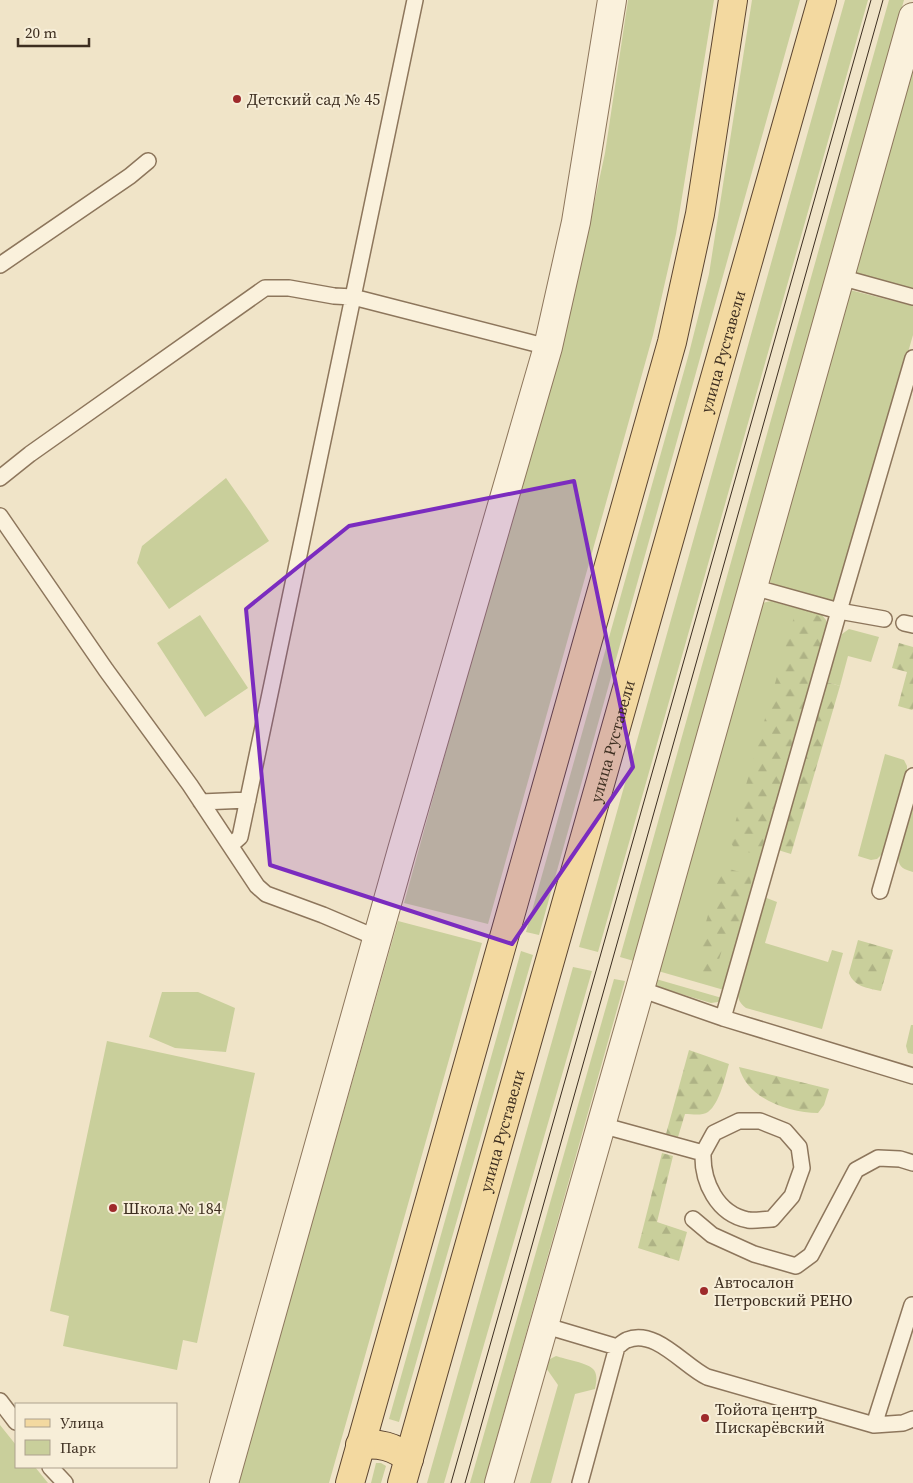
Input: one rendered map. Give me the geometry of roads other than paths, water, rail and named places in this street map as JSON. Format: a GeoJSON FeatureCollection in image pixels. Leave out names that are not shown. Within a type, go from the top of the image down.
{"type":"FeatureCollection","features":[{"type":"Feature","properties":{"kind":"main road"},"geometry":{"type":"LineString","coordinates":[[350,1483],[672,342],[700,214],[733,0]]}},
{"type":"Feature","properties":{"kind":"main road","name":"улица Руставели"},"geometry":{"type":"LineString","coordinates":[[405,1471],[822,0]]}},
{"type":"Feature","properties":{"kind":"main road"},"geometry":{"type":"LineString","coordinates":[[360,1445],[388,1446],[402,1452],[405,1471]]}},
{"type":"Feature","properties":{"kind":"street"},"geometry":{"type":"LineString","coordinates":[[224,1483],[377,938],[548,347],[576,222],[612,0]]}},
{"type":"Feature","properties":{"kind":"street"},"geometry":{"type":"LineString","coordinates":[[499,1483],[913,17]]}},
{"type":"Feature","properties":{"kind":"lane"},"geometry":{"type":"LineString","coordinates":[[231,845],[240,837],[415,0]]}},
{"type":"Feature","properties":{"kind":"lane"},"geometry":{"type":"LineString","coordinates":[[0,265],[130,176],[148,161]]}},
{"type":"Feature","properties":{"kind":"lane"},"geometry":{"type":"LineString","coordinates":[[840,277],[913,297]]}},
{"type":"Feature","properties":{"kind":"lane"},"geometry":{"type":"LineString","coordinates":[[0,478],[30,454],[264,288],[289,288],[334,296],[353,297],[548,347]]}},
{"type":"Feature","properties":{"kind":"lane"},"geometry":{"type":"LineString","coordinates":[[723,1018],[913,358]]}},
{"type":"Feature","properties":{"kind":"lane"},"geometry":{"type":"LineString","coordinates":[[0,516],[106,670],[202,802],[257,886],[266,894],[377,938]]}},
{"type":"Feature","properties":{"kind":"lane"},"geometry":{"type":"LineString","coordinates":[[753,587],[839,612],[884,619]]}},
{"type":"Feature","properties":{"kind":"lane"},"geometry":{"type":"LineString","coordinates":[[880,891],[913,776]]}},
{"type":"Feature","properties":{"kind":"lane"},"geometry":{"type":"LineString","coordinates":[[202,802],[248,800]]}},
{"type":"Feature","properties":{"kind":"lane"},"geometry":{"type":"LineString","coordinates":[[640,989],[723,1018],[913,1076]]}},
{"type":"Feature","properties":{"kind":"lane"},"geometry":{"type":"LineString","coordinates":[[739,1121],[760,1121],[785,1131],[800,1147],[802,1168],[792,1196],[772,1219],[750,1220],[732,1215],[712,1195],[703,1167],[704,1153],[714,1133],[739,1121]]}},
{"type":"Feature","properties":{"kind":"lane"},"geometry":{"type":"LineString","coordinates":[[601,1125],[704,1153]]}},
{"type":"Feature","properties":{"kind":"lane"},"geometry":{"type":"LineString","coordinates":[[692,1219],[712,1235],[745,1250],[796,1266],[811,1255],[856,1170],[878,1158],[900,1159],[913,1162]]}},
{"type":"Feature","properties":{"kind":"lane"},"geometry":{"type":"LineString","coordinates":[[874,1425],[912,1305]]}},
{"type":"Feature","properties":{"kind":"lane"},"geometry":{"type":"LineString","coordinates":[[544,1325],[617,1347]]}},
{"type":"Feature","properties":{"kind":"lane"},"geometry":{"type":"LineString","coordinates":[[580,1483],[617,1347],[627,1340],[638,1338],[653,1340],[663,1345],[694,1371],[707,1378],[874,1425],[903,1423],[913,1419]]}},
{"type":"Feature","properties":{"kind":"lane"},"geometry":{"type":"LineString","coordinates":[[0,1401],[15,1421]]}},
{"type":"Feature","properties":{"kind":"lane"},"geometry":{"type":"LineString","coordinates":[[51,1468],[65,1483]]}},
{"type":"Feature","properties":{"kind":"tram line"},"geometry":{"type":"LineString","coordinates":[[451,1483],[871,0]]}},
{"type":"Feature","properties":{"kind":"tram line"},"geometry":{"type":"LineString","coordinates":[[465,1483],[883,0]]}},
{"type":"Feature","properties":{"kind":"place","name":"Детский сад № 45"},"geometry":{"type":"Point","coordinates":[237,99]}},
{"type":"Feature","properties":{"kind":"place","name":"Школа № 184"},"geometry":{"type":"Point","coordinates":[113,1208]}},
{"type":"Feature","properties":{"kind":"place","name":"Автосалон Петровский РЕНО"},"geometry":{"type":"Point","coordinates":[704,1291]}},
{"type":"Feature","properties":{"kind":"place","name":"Тойота центр Пискарёвский"},"geometry":{"type":"Point","coordinates":[705,1418]}}]}
